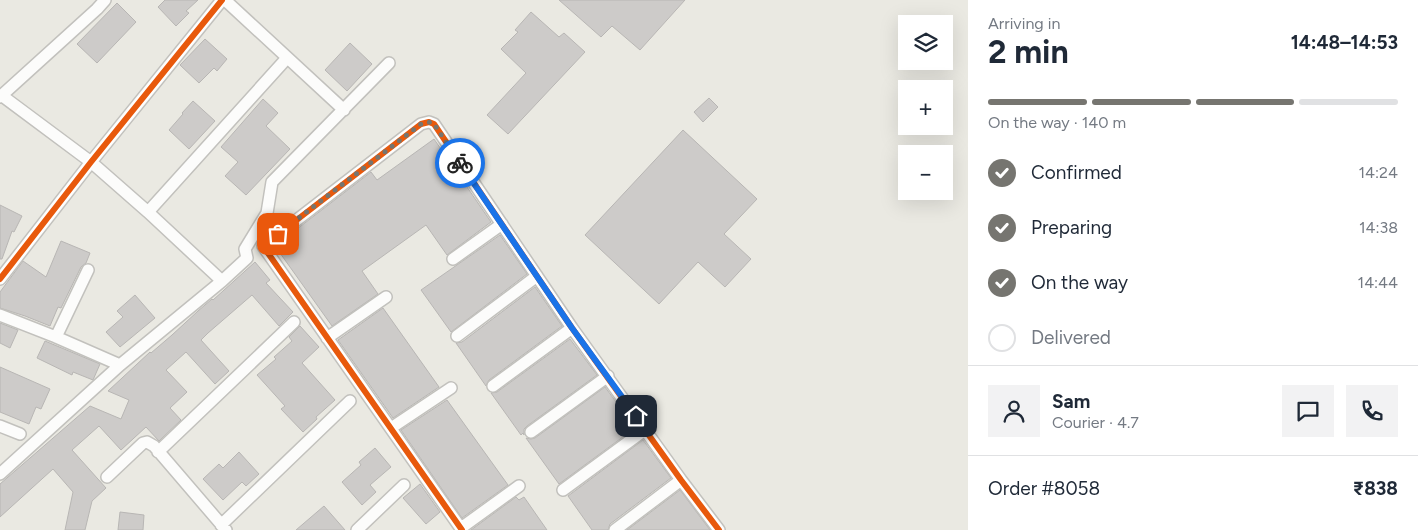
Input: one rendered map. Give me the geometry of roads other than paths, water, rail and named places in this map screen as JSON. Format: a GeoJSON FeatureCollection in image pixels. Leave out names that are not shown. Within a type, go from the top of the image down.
{"type":"FeatureCollection","features":[{"type":"Feature","properties":{"kind":"street"},"geometry":{"type":"LineString","coordinates":[[89,0],[101,4],[1,96],[90,162],[148,212],[222,281]]}},
{"type":"Feature","properties":{"kind":"street"},"geometry":{"type":"LineString","coordinates":[[0,279],[90,162],[224,0],[344,110]]}},
{"type":"Feature","properties":{"kind":"street"},"geometry":{"type":"LineString","coordinates":[[148,212],[287,58]]}},
{"type":"Feature","properties":{"kind":"street"},"geometry":{"type":"LineString","coordinates":[[0,474],[120,365],[247,258],[245,249],[266,213],[272,182],[389,63]]}},
{"type":"Feature","properties":{"kind":"street"},"geometry":{"type":"LineString","coordinates":[[518,486],[462,529],[263,246],[421,124],[430,122],[434,124],[572,328],[719,530]]}},
{"type":"Feature","properties":{"kind":"street"},"geometry":{"type":"LineString","coordinates":[[453,259],[502,224]]}},
{"type":"Feature","properties":{"kind":"street"},"geometry":{"type":"LineString","coordinates":[[56,337],[88,270]]}},
{"type":"Feature","properties":{"kind":"street"},"geometry":{"type":"LineString","coordinates":[[458,336],[537,276]]}},
{"type":"Feature","properties":{"kind":"street"},"geometry":{"type":"LineString","coordinates":[[327,338],[386,298]]}},
{"type":"Feature","properties":{"kind":"street"},"geometry":{"type":"LineString","coordinates":[[0,315],[120,365]]}},
{"type":"Feature","properties":{"kind":"street"},"geometry":{"type":"LineString","coordinates":[[158,452],[294,322]]}},
{"type":"Feature","properties":{"kind":"street"},"geometry":{"type":"LineString","coordinates":[[493,386],[572,328]]}},
{"type":"Feature","properties":{"kind":"street"},"geometry":{"type":"LineString","coordinates":[[531,432],[608,376]]}},
{"type":"Feature","properties":{"kind":"street"},"geometry":{"type":"LineString","coordinates":[[391,428],[451,388]]}},
{"type":"Feature","properties":{"kind":"street"},"geometry":{"type":"LineString","coordinates":[[107,477],[143,443],[150,443],[224,527],[350,401]]}},
{"type":"Feature","properties":{"kind":"street"},"geometry":{"type":"LineString","coordinates":[[0,426],[20,434]]}},
{"type":"Feature","properties":{"kind":"street"},"geometry":{"type":"LineString","coordinates":[[563,490],[646,430]]}},
{"type":"Feature","properties":{"kind":"street"},"geometry":{"type":"LineString","coordinates":[[615,530],[681,480]]}},
{"type":"Feature","properties":{"kind":"street"},"geometry":{"type":"LineString","coordinates":[[357,530],[404,485]]}}]}
